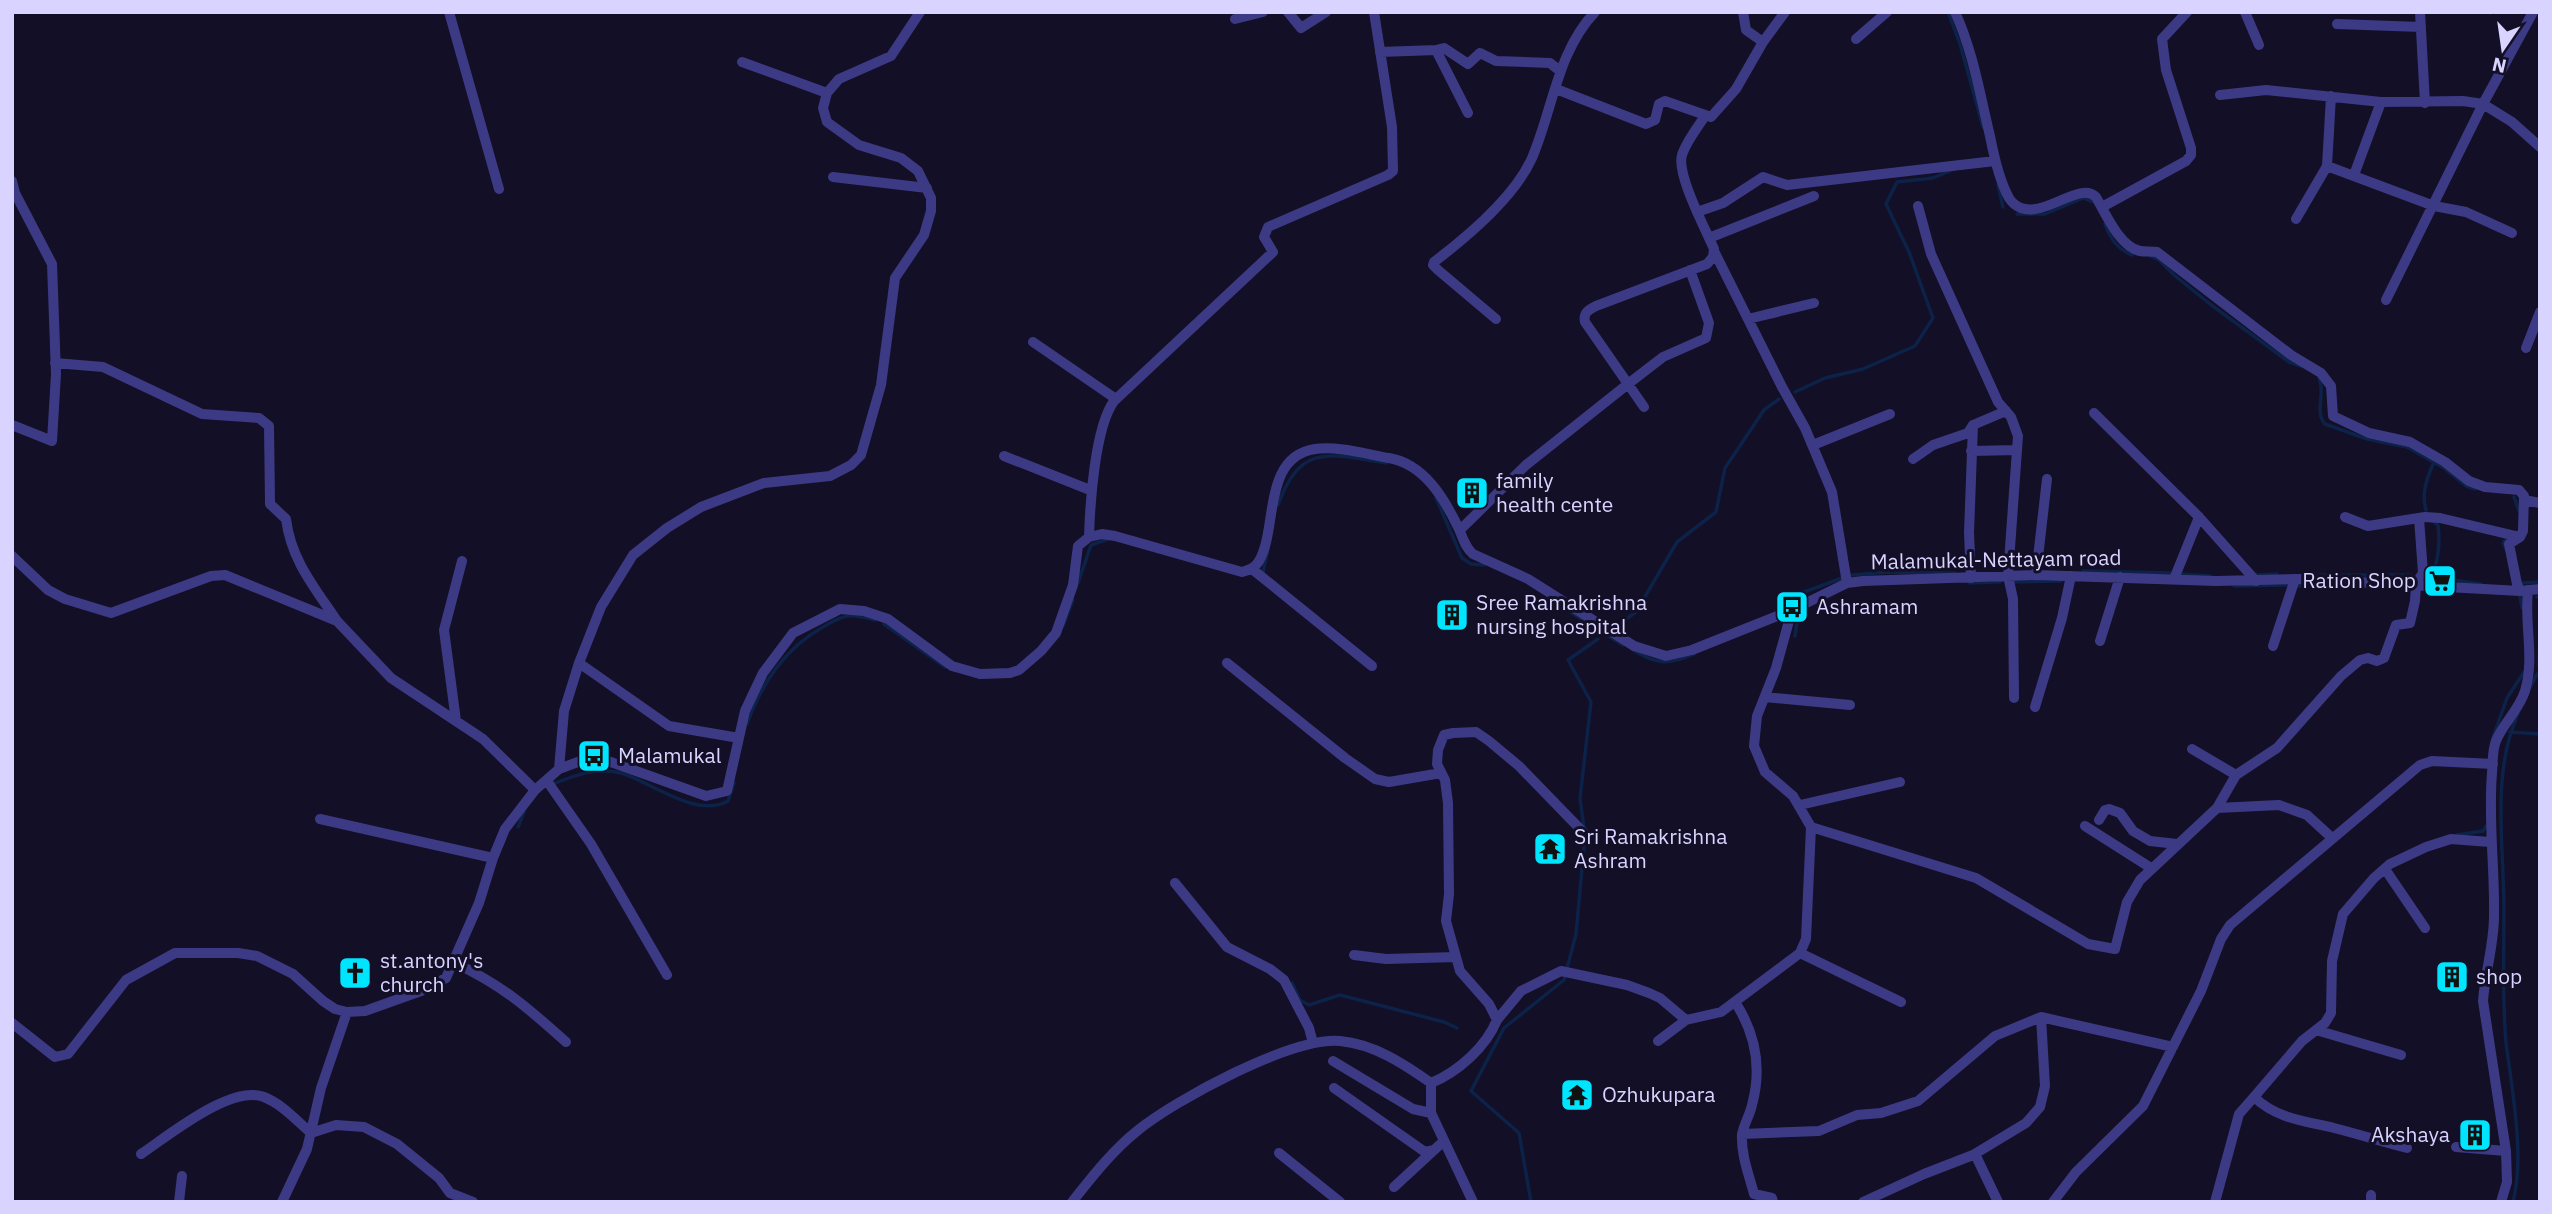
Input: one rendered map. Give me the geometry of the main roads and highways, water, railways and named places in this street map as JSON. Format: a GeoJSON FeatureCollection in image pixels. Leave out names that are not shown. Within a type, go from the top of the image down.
{"type":"FeatureCollection","features":[{"type":"Feature","properties":{"kind":"waterway"},"geometry":{"type":"LineString","coordinates":[[1948,12],[1960,44],[1983,127]]}},
{"type":"Feature","properties":{"kind":"waterway"},"geometry":{"type":"LineString","coordinates":[[1795,392],[1825,378],[1863,369],[1915,346],[1933,318],[1909,252],[1886,204],[1897,182],[1933,178],[1952,170]]}},
{"type":"Feature","properties":{"kind":"waterway"},"geometry":{"type":"LineString","coordinates":[[1998,185],[2003,207]]}},
{"type":"Feature","properties":{"kind":"waterway"},"geometry":{"type":"LineString","coordinates":[[2017,214],[2045,214],[2083,198],[2093,202]]}},
{"type":"Feature","properties":{"kind":"waterway"},"geometry":{"type":"LineString","coordinates":[[2105,224],[2115,243],[2132,255]]}},
{"type":"Feature","properties":{"kind":"waterway"},"geometry":{"type":"LineString","coordinates":[[2150,256],[2159,260],[2210,304],[2289,362],[2301,366]]}},
{"type":"Feature","properties":{"kind":"waterway"},"geometry":{"type":"LineString","coordinates":[[2319,378],[2320,414],[2325,424],[2367,439],[2407,447],[2444,468],[2466,486],[2475,489]]}},
{"type":"Feature","properties":{"kind":"waterway"},"geometry":{"type":"LineString","coordinates":[[1615,627],[1636,612],[1677,542],[1716,512],[1725,468],[1764,410],[1779,399]]}},
{"type":"Feature","properties":{"kind":"waterway"},"geometry":{"type":"LineString","coordinates":[[1278,505],[1287,484],[1308,461],[1334,456],[1387,463]]}},
{"type":"Feature","properties":{"kind":"waterway"},"geometry":{"type":"LineString","coordinates":[[2426,510],[2424,492],[2434,462]]}},
{"type":"Feature","properties":{"kind":"waterway"},"geometry":{"type":"LineString","coordinates":[[2514,497],[2519,511]]}},
{"type":"Feature","properties":{"kind":"waterway"},"geometry":{"type":"LineString","coordinates":[[1436,498],[1462,558],[1471,564],[1484,565]]}},
{"type":"Feature","properties":{"kind":"waterway"},"geometry":{"type":"LineString","coordinates":[[2431,576],[2439,544],[2438,525],[2434,522]]}},
{"type":"Feature","properties":{"kind":"waterway"},"geometry":{"type":"LineString","coordinates":[[2507,537],[2503,543],[2507,551]]}},
{"type":"Feature","properties":{"kind":"waterway"},"geometry":{"type":"LineString","coordinates":[[1078,583],[1091,545],[1108,539]]}},
{"type":"Feature","properties":{"kind":"waterway"},"geometry":{"type":"LineString","coordinates":[[1263,572],[1268,550]]}},
{"type":"Feature","properties":{"kind":"waterway"},"geometry":{"type":"LineString","coordinates":[[2083,571],[2172,573]]}},
{"type":"Feature","properties":{"kind":"waterway"},"geometry":{"type":"LineString","coordinates":[[1852,575],[1889,572],[1955,573]]}},
{"type":"Feature","properties":{"kind":"waterway"},"geometry":{"type":"LineString","coordinates":[[2180,574],[2210,576]]}},
{"type":"Feature","properties":{"kind":"waterway"},"geometry":{"type":"LineString","coordinates":[[2254,575],[2277,574]]}},
{"type":"Feature","properties":{"kind":"waterway"},"geometry":{"type":"LineString","coordinates":[[2320,575],[2411,575]]}},
{"type":"Feature","properties":{"kind":"waterway"},"geometry":{"type":"LineString","coordinates":[[2425,576],[2481,584]]}},
{"type":"Feature","properties":{"kind":"waterway"},"geometry":{"type":"LineString","coordinates":[[1789,601],[1791,597],[1842,578]]}},
{"type":"Feature","properties":{"kind":"waterway"},"geometry":{"type":"LineString","coordinates":[[2013,582],[2061,581]]}},
{"type":"Feature","properties":{"kind":"waterway"},"geometry":{"type":"LineString","coordinates":[[1969,583],[2000,582]]}},
{"type":"Feature","properties":{"kind":"waterway"},"geometry":{"type":"LineString","coordinates":[[2522,583],[2540,582]]}},
{"type":"Feature","properties":{"kind":"waterway"},"geometry":{"type":"LineString","coordinates":[[2234,586],[2287,585]]}},
{"type":"Feature","properties":{"kind":"waterway"},"geometry":{"type":"LineString","coordinates":[[2298,586],[2320,585]]}},
{"type":"Feature","properties":{"kind":"waterway"},"geometry":{"type":"LineString","coordinates":[[2520,597],[2522,608]]}},
{"type":"Feature","properties":{"kind":"waterway"},"geometry":{"type":"LineString","coordinates":[[1063,626],[1073,600]]}},
{"type":"Feature","properties":{"kind":"waterway"},"geometry":{"type":"LineString","coordinates":[[1567,610],[1623,645]]}},
{"type":"Feature","properties":{"kind":"waterway"},"geometry":{"type":"LineString","coordinates":[[1795,636],[1799,610]]}},
{"type":"Feature","properties":{"kind":"waterway"},"geometry":{"type":"LineString","coordinates":[[747,724],[776,668],[809,636],[848,616],[875,620]]}},
{"type":"Feature","properties":{"kind":"waterway"},"geometry":{"type":"LineString","coordinates":[[884,624],[945,667]]}},
{"type":"Feature","properties":{"kind":"waterway"},"geometry":{"type":"LineString","coordinates":[[1584,828],[1580,798],[1591,702],[1568,660],[1598,639]]}},
{"type":"Feature","properties":{"kind":"waterway"},"geometry":{"type":"LineString","coordinates":[[2539,665],[2540,639]]}},
{"type":"Feature","properties":{"kind":"waterway"},"geometry":{"type":"LineString","coordinates":[[1633,650],[1663,662],[1694,654]]}},
{"type":"Feature","properties":{"kind":"waterway"},"geometry":{"type":"LineString","coordinates":[[2492,740],[2507,698],[2524,672]]}},
{"type":"Feature","properties":{"kind":"waterway"},"geometry":{"type":"LineString","coordinates":[[2530,688],[2537,674]]}},
{"type":"Feature","properties":{"kind":"waterway"},"geometry":{"type":"LineString","coordinates":[[2513,1202],[2518,1144],[2505,1026],[2501,810],[2504,761],[2518,714]]}},
{"type":"Feature","properties":{"kind":"waterway"},"geometry":{"type":"LineString","coordinates":[[2510,732],[2540,734]]}},
{"type":"Feature","properties":{"kind":"waterway"},"geometry":{"type":"LineString","coordinates":[[553,784],[586,773],[612,771],[688,802],[716,805],[728,801],[734,783]]}},
{"type":"Feature","properties":{"kind":"waterway"},"geometry":{"type":"LineString","coordinates":[[518,827],[524,812]]}},
{"type":"Feature","properties":{"kind":"waterway"},"geometry":{"type":"LineString","coordinates":[[2457,835],[2483,831],[2487,825]]}},
{"type":"Feature","properties":{"kind":"waterway"},"geometry":{"type":"LineString","coordinates":[[1531,1202],[1519,1133],[1471,1091],[1504,1028],[1564,980],[1576,934],[1585,836]]}},
{"type":"Feature","properties":{"kind":"waterway"},"geometry":{"type":"LineString","coordinates":[[1292,983],[1300,1000],[1309,1005],[1340,995],[1444,1022],[1457,1028]]}},
{"type":"Feature","properties":{"kind":"place","name":"family health cente"},"geometry":{"type":"Point","coordinates":[1472,493]}},
{"type":"Feature","properties":{"kind":"place","name":"Ration Shop"},"geometry":{"type":"Point","coordinates":[2440,581]}},
{"type":"Feature","properties":{"kind":"place","name":"Ashramam"},"geometry":{"type":"Point","coordinates":[1792,607]}},
{"type":"Feature","properties":{"kind":"place","name":"Sree Ramakrishna nursing hospital"},"geometry":{"type":"Point","coordinates":[1452,615]}},
{"type":"Feature","properties":{"kind":"place","name":"Malamukal"},"geometry":{"type":"Point","coordinates":[594,756]}},
{"type":"Feature","properties":{"kind":"place","name":"Sri Ramakrishna Ashram"},"geometry":{"type":"Point","coordinates":[1550,849]}},
{"type":"Feature","properties":{"kind":"place","name":"st.antony's church"},"geometry":{"type":"Point","coordinates":[355,973]}},
{"type":"Feature","properties":{"kind":"place","name":"shop"},"geometry":{"type":"Point","coordinates":[2452,977]}},
{"type":"Feature","properties":{"kind":"place","name":"Ozhukupara"},"geometry":{"type":"Point","coordinates":[1577,1095]}},
{"type":"Feature","properties":{"kind":"place","name":"Akshaya"},"geometry":{"type":"Point","coordinates":[2475,1135]}}]}
